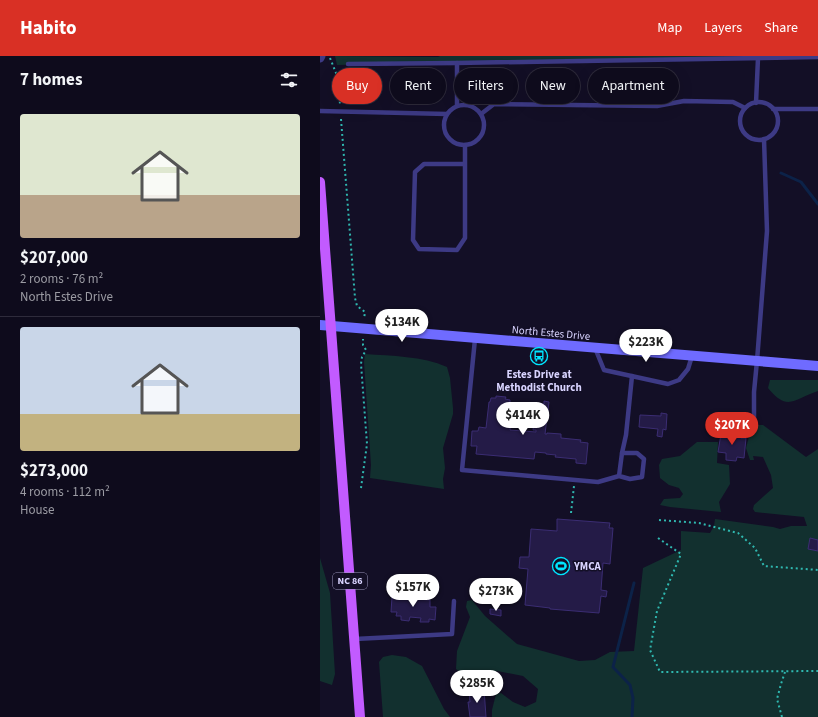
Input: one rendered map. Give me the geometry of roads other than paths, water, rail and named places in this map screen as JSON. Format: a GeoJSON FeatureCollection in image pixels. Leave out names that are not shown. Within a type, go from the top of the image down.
{"type":"FeatureCollection","features":[{"type":"Feature","properties":{"kind":"main road","name":"NC 86"},"geometry":{"type":"LineString","coordinates":[[320,182],[360,717]]}},
{"type":"Feature","properties":{"kind":"main road","name":"North Estes Drive"},"geometry":{"type":"LineString","coordinates":[[320,325],[818,366]]}},
{"type":"Feature","properties":{"kind":"lane"},"geometry":{"type":"LineString","coordinates":[[348,64],[818,57]]}},
{"type":"Feature","properties":{"kind":"lane"},"geometry":{"type":"LineString","coordinates":[[756,103],[758,58]]}},
{"type":"Feature","properties":{"kind":"lane"},"geometry":{"type":"LineString","coordinates":[[457,63],[458,106]]}},
{"type":"Feature","properties":{"kind":"lane"},"geometry":{"type":"LineString","coordinates":[[481,114],[494,104],[657,106],[684,101],[733,102],[745,108]]}},
{"type":"Feature","properties":{"kind":"lane"},"geometry":{"type":"LineString","coordinates":[[756,103],[768,105],[772,109],[777,120],[777,126],[774,132],[764,139],[758,140],[747,136],[742,132],[740,126],[741,114],[745,108],[756,103]]}},
{"type":"Feature","properties":{"kind":"lane"},"geometry":{"type":"LineString","coordinates":[[458,106],[471,106],[477,109],[484,121],[482,134],[472,143],[465,145],[453,142],[445,132],[445,119],[452,109],[458,106]]}},
{"type":"Feature","properties":{"kind":"lane"},"geometry":{"type":"LineString","coordinates":[[772,109],[818,109]]}},
{"type":"Feature","properties":{"kind":"lane"},"geometry":{"type":"LineString","coordinates":[[320,111],[448,114]]}},
{"type":"Feature","properties":{"kind":"lane"},"geometry":{"type":"LineString","coordinates":[[754,419],[755,369],[758,361],[767,231],[764,139]]}},
{"type":"Feature","properties":{"kind":"lane"},"geometry":{"type":"LineString","coordinates":[[465,145],[465,164],[465,238],[457,250],[419,249],[413,240],[415,172],[424,164],[465,164]]}},
{"type":"Feature","properties":{"kind":"lane"},"geometry":{"type":"LineString","coordinates":[[475,338],[462,470],[598,482],[619,476],[630,479],[642,477],[644,459],[638,453],[622,453]]}},
{"type":"Feature","properties":{"kind":"lane"},"geometry":{"type":"LineString","coordinates":[[594,348],[604,370],[668,384],[679,380],[688,369],[692,356]]}},
{"type":"Feature","properties":{"kind":"lane"},"geometry":{"type":"LineString","coordinates":[[619,476],[626,435],[632,376]]}},
{"type":"Feature","properties":{"kind":"lane"},"geometry":{"type":"LineString","coordinates":[[355,639],[452,634],[454,601]]}},
{"type":"Feature","properties":{"kind":"waterway"},"geometry":{"type":"LineString","coordinates":[[781,173],[801,182],[818,204]]}},
{"type":"Feature","properties":{"kind":"waterway"},"geometry":{"type":"LineString","coordinates":[[632,717],[633,698],[630,685],[613,667],[634,583]]}},
{"type":"Feature","properties":{"kind":"place","name":"Estes Drive at Methodist Church"},"geometry":{"type":"Point","coordinates":[539,356]}},
{"type":"Feature","properties":{"kind":"place","name":"YMCA"},"geometry":{"type":"Point","coordinates":[561,566]}}]}
